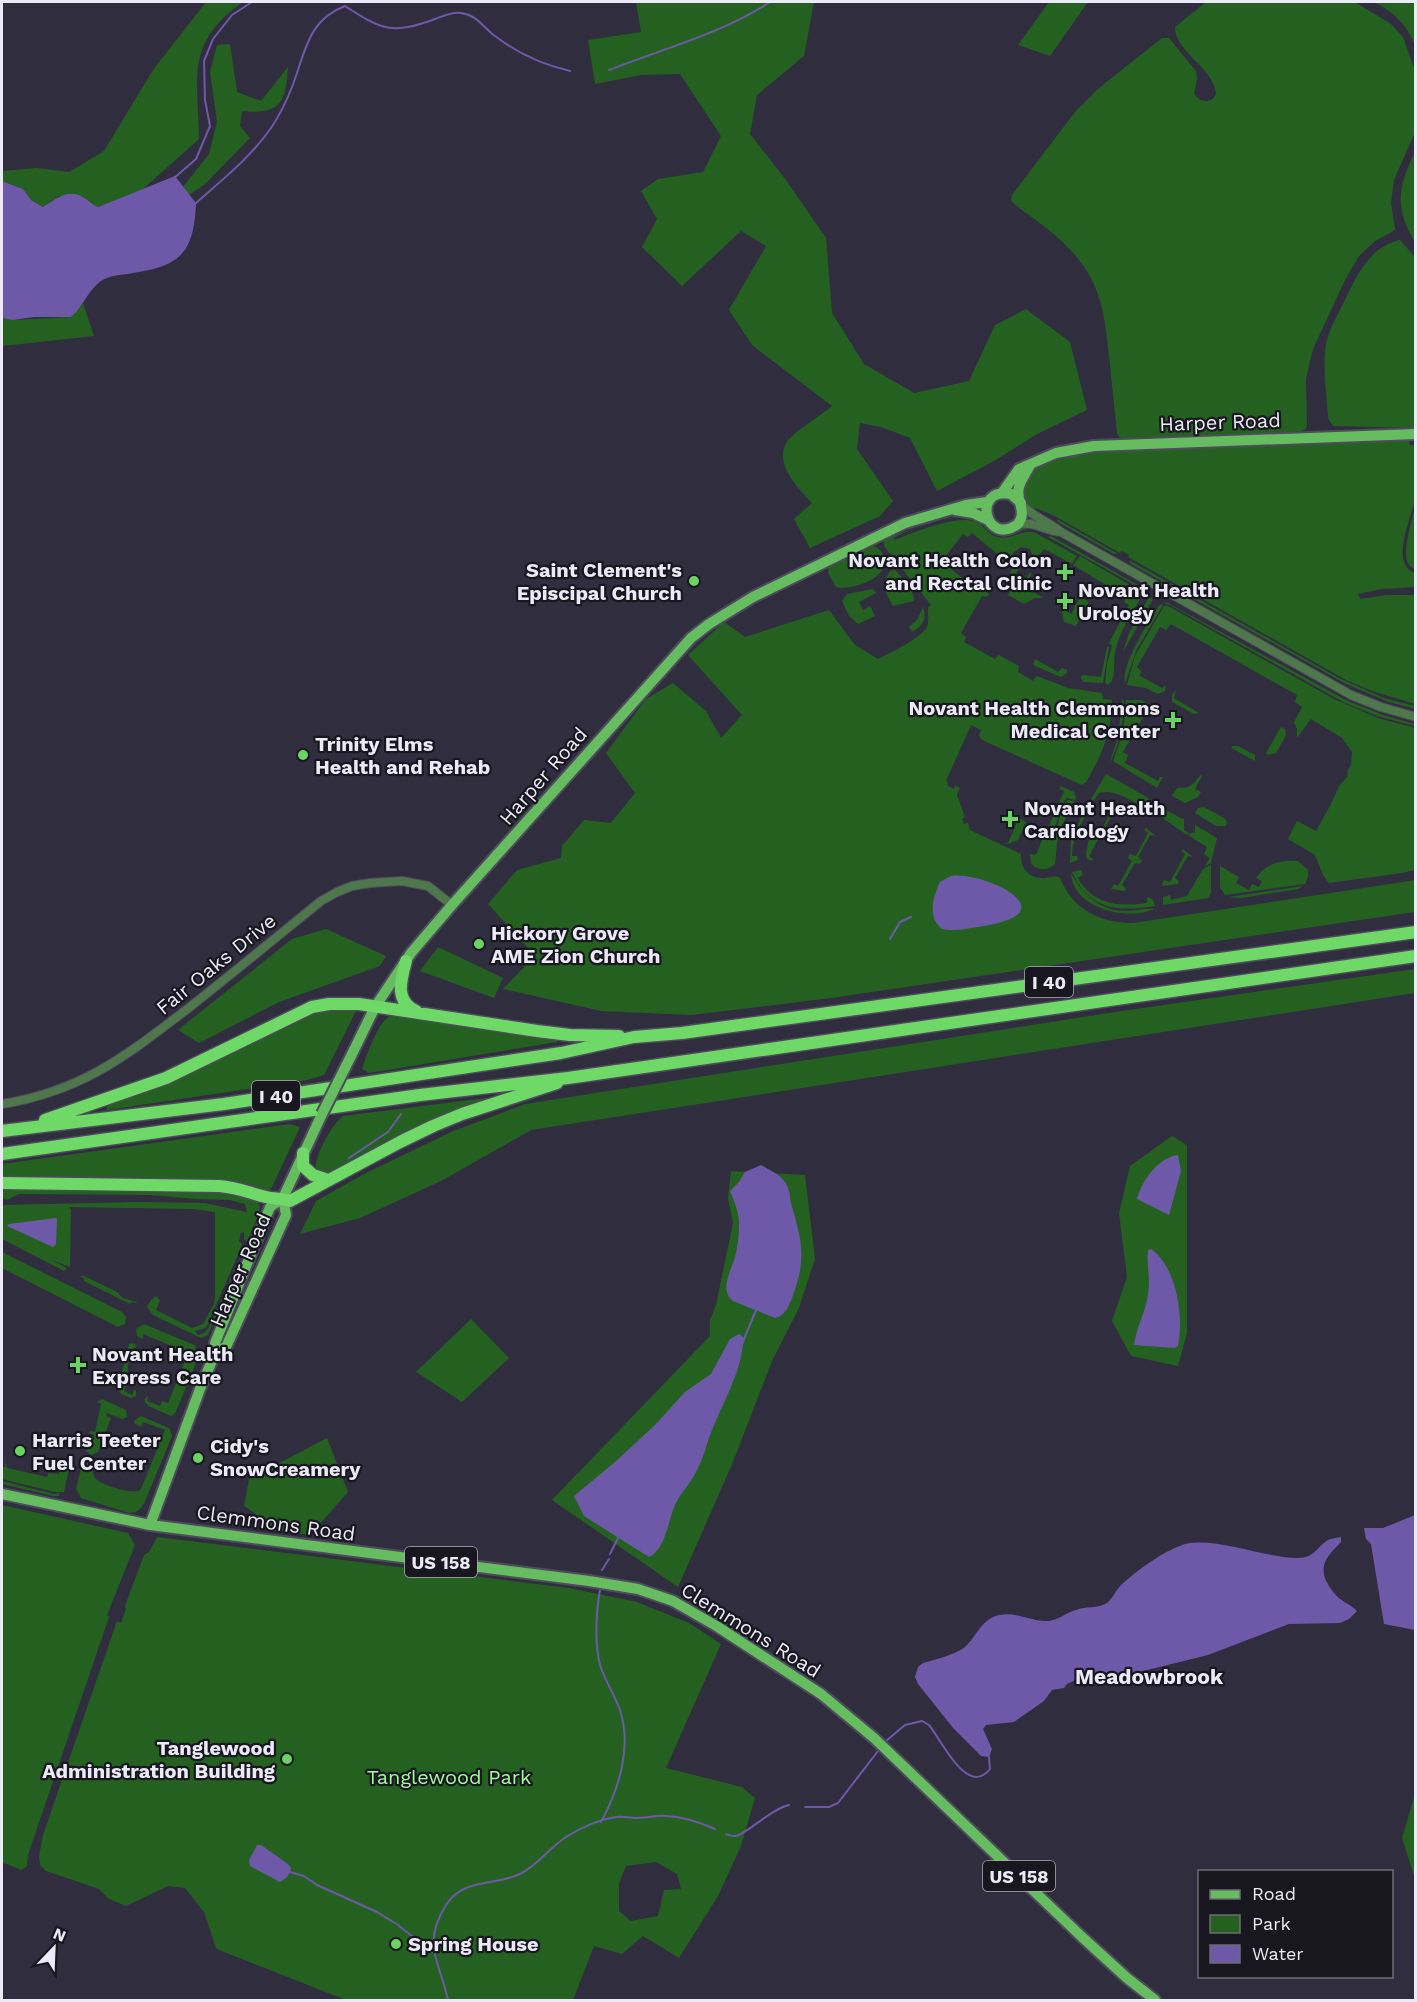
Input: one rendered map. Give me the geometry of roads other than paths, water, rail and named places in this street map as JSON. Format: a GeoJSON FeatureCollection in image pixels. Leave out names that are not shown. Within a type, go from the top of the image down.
{"type":"FeatureCollection","features":[{"type":"Feature","properties":{"kind":"highway","name":"I 40"},"geometry":{"type":"LineString","coordinates":[[2,1131],[248,1100],[561,1053],[634,1037],[682,1033],[1416,932]]}},
{"type":"Feature","properties":{"kind":"highway","name":"I 40"},"geometry":{"type":"LineString","coordinates":[[2,1154],[432,1094],[568,1078],[1416,956]]}},
{"type":"Feature","properties":{"kind":"highway"},"geometry":{"type":"LineString","coordinates":[[406,961],[401,978],[402,1000],[408,1007],[420,1012]]}},
{"type":"Feature","properties":{"kind":"highway"},"geometry":{"type":"LineString","coordinates":[[21,1128],[166,1078],[312,1007],[342,1003],[420,1012],[570,1035],[634,1037]]}},
{"type":"Feature","properties":{"kind":"highway"},"geometry":{"type":"LineString","coordinates":[[2,1184],[219,1186],[240,1188],[267,1197],[290,1201],[400,1142],[462,1114],[540,1090],[568,1078]]}},
{"type":"Feature","properties":{"kind":"highway"},"geometry":{"type":"LineString","coordinates":[[303,1153],[303,1166],[313,1175],[328,1180]]}},
{"type":"Feature","properties":{"kind":"main road","name":"Harper Road"},"geometry":{"type":"LineString","coordinates":[[1002,493],[1019,469],[1056,453],[1110,444],[1416,434]]}},
{"type":"Feature","properties":{"kind":"main road"},"geometry":{"type":"LineString","coordinates":[[1021,504],[1011,494],[996,495],[988,502],[986,508],[988,520],[1001,530],[1018,525],[1023,516],[1019,486],[1030,465]]}},
{"type":"Feature","properties":{"kind":"main road","name":"Harper Road"},"geometry":{"type":"LineString","coordinates":[[150,1525],[216,1351],[215,1343],[270,1207],[283,1198],[375,1007],[406,961],[452,905],[691,638],[753,597],[905,523],[929,514],[988,502]]}},
{"type":"Feature","properties":{"kind":"main road","name":"Harper Road"},"geometry":{"type":"LineString","coordinates":[[955,509],[973,513],[988,520]]}},
{"type":"Feature","properties":{"kind":"main road","name":"Harper Road"},"geometry":{"type":"LineString","coordinates":[[216,1351],[226,1347],[286,1215],[283,1198]]}},
{"type":"Feature","properties":{"kind":"main road","name":"Clemmons Road"},"geometry":{"type":"LineString","coordinates":[[2,1494],[150,1525],[589,1581],[638,1589],[673,1601],[708,1620],[848,1714],[1082,1937],[1155,2001]]}},
{"type":"Feature","properties":{"kind":"street"},"geometry":{"type":"LineString","coordinates":[[1021,504],[1028,512],[1050,523],[1061,532],[1351,695],[1416,717]]}},
{"type":"Feature","properties":{"kind":"street"},"geometry":{"type":"LineString","coordinates":[[1018,525],[1032,524],[1061,532]]}},
{"type":"Feature","properties":{"kind":"street","name":"Fair Oaks Drive"},"geometry":{"type":"LineString","coordinates":[[2,1104],[23,1101],[66,1087],[114,1063],[136,1049],[321,901],[337,892],[370,883],[415,882],[433,888],[452,905]]}},
{"type":"Feature","properties":{"kind":"water"},"geometry":{"type":"Polygon","coordinates":[[[175,176],[196,203],[195,220],[188,245],[174,261],[149,270],[105,279],[96,285],[71,317],[34,317],[13,320],[2,318],[2,181],[23,189],[31,200],[43,207],[61,196],[76,194],[98,207],[175,176]]]}},
{"type":"Feature","properties":{"kind":"water"},"geometry":{"type":"Polygon","coordinates":[[[951,876],[965,876],[998,886],[1012,894],[1020,903],[1020,912],[1009,920],[984,926],[957,930],[942,929],[934,919],[935,894],[940,882],[951,876]]]}},
{"type":"Feature","properties":{"kind":"water"},"geometry":{"type":"Polygon","coordinates":[[[1178,1155],[1181,1171],[1169,1215],[1137,1199],[1143,1185],[1157,1165],[1178,1155]]]}},
{"type":"Feature","properties":{"kind":"water"},"geometry":{"type":"Polygon","coordinates":[[[761,1165],[779,1176],[787,1186],[800,1239],[801,1261],[797,1284],[788,1307],[784,1313],[775,1318],[733,1301],[729,1297],[726,1286],[737,1249],[739,1227],[737,1211],[730,1191],[745,1172],[761,1165]]]}},
{"type":"Feature","properties":{"kind":"water"},"geometry":{"type":"Polygon","coordinates":[[[56,1218],[56,1244],[53,1247],[7,1226],[9,1224],[56,1218]]]}},
{"type":"Feature","properties":{"kind":"water"},"geometry":{"type":"Polygon","coordinates":[[[1151,1249],[1160,1257],[1173,1280],[1180,1321],[1178,1346],[1174,1348],[1134,1345],[1147,1300],[1148,1250],[1151,1249]]]}},
{"type":"Feature","properties":{"kind":"water"},"geometry":{"type":"Polygon","coordinates":[[[739,1334],[743,1337],[742,1350],[735,1378],[695,1474],[675,1505],[663,1541],[655,1553],[649,1557],[584,1516],[574,1496],[655,1425],[685,1392],[711,1374],[730,1339],[739,1334]]]}},
{"type":"Feature","properties":{"kind":"water"},"geometry":{"type":"Polygon","coordinates":[[[1415,1515],[1415,1630],[1384,1624],[1371,1544],[1366,1539],[1364,1528],[1383,1528],[1415,1515]]]}},
{"type":"Feature","properties":{"kind":"water"},"geometry":{"type":"Polygon","coordinates":[[[1341,1537],[1341,1542],[1326,1560],[1324,1572],[1328,1585],[1334,1593],[1357,1611],[1349,1619],[1340,1623],[1289,1624],[1208,1655],[1123,1676],[1084,1676],[1067,1684],[1064,1688],[1052,1690],[1044,1701],[1014,1722],[986,1725],[983,1729],[992,1749],[989,1757],[981,1756],[954,1729],[918,1684],[915,1677],[918,1667],[923,1663],[965,1647],[993,1617],[1006,1614],[1050,1621],[1072,1611],[1103,1605],[1121,1585],[1142,1568],[1182,1545],[1208,1543],[1270,1555],[1303,1558],[1312,1554],[1328,1540],[1341,1537]]]}},
{"type":"Feature","properties":{"kind":"water"},"geometry":{"type":"Polygon","coordinates":[[[257,1845],[261,1845],[288,1864],[291,1868],[286,1878],[280,1882],[250,1866],[249,1860],[257,1845]]]}},
{"type":"Feature","properties":{"kind":"waterway"},"geometry":{"type":"LineString","coordinates":[[173,179],[196,159],[210,126],[205,100],[204,61],[213,39],[232,15],[252,2]]}},
{"type":"Feature","properties":{"kind":"waterway"},"geometry":{"type":"LineString","coordinates":[[609,70],[712,32],[770,2]]}},
{"type":"Feature","properties":{"kind":"waterway"},"geometry":{"type":"LineString","coordinates":[[196,203],[236,168],[263,139],[285,103],[304,51],[315,29],[332,12],[345,6],[378,25],[388,28],[408,27],[451,13],[467,14],[503,42],[522,53],[570,71]]}},
{"type":"Feature","properties":{"kind":"waterway"},"geometry":{"type":"LineString","coordinates":[[890,939],[900,922],[911,917]]}},
{"type":"Feature","properties":{"kind":"waterway"},"geometry":{"type":"LineString","coordinates":[[349,1158],[388,1132],[401,1114]]}},
{"type":"Feature","properties":{"kind":"waterway"},"geometry":{"type":"LineString","coordinates":[[742,1344],[756,1310]]}},
{"type":"Feature","properties":{"kind":"waterway"},"geometry":{"type":"LineString","coordinates":[[610,1554],[618,1538]]}},
{"type":"Feature","properties":{"kind":"waterway"},"geometry":{"type":"LineString","coordinates":[[602,1570],[609,1559]]}},
{"type":"Feature","properties":{"kind":"waterway"},"geometry":{"type":"LineString","coordinates":[[600,1590],[597,1608],[597,1650],[603,1673],[620,1710],[625,1738],[622,1768],[601,1822]]}},
{"type":"Feature","properties":{"kind":"waterway"},"geometry":{"type":"LineString","coordinates":[[886,1741],[905,1725],[922,1721],[929,1725],[955,1763],[964,1772],[972,1776],[981,1776],[990,1769],[989,1757]]}},
{"type":"Feature","properties":{"kind":"waterway"},"geometry":{"type":"LineString","coordinates":[[805,1807],[829,1807],[838,1803],[878,1751]]}},
{"type":"Feature","properties":{"kind":"waterway"},"geometry":{"type":"LineString","coordinates":[[726,1834],[739,1835],[782,1807],[789,1805]]}},
{"type":"Feature","properties":{"kind":"waterway"},"geometry":{"type":"LineString","coordinates":[[448,2000],[435,1953],[435,1931],[446,1905],[461,1890],[520,1874],[577,1830],[611,1818],[673,1817],[691,1820],[715,1829]]}},
{"type":"Feature","properties":{"kind":"waterway"},"geometry":{"type":"LineString","coordinates":[[290,1872],[304,1876],[317,1885],[377,1912],[398,1925],[432,1952]]}},
{"type":"Feature","properties":{"kind":"place","name":"Novant Health Colon and Rectal Clinic"},"geometry":{"type":"Point","coordinates":[1065,572]}},
{"type":"Feature","properties":{"kind":"place","name":"Saint Clement's Episcipal Church"},"geometry":{"type":"Point","coordinates":[694,581]}},
{"type":"Feature","properties":{"kind":"place","name":"Novant Health Urology"},"geometry":{"type":"Point","coordinates":[1065,601]}},
{"type":"Feature","properties":{"kind":"place","name":"Novant Health Clemmons Medical Center"},"geometry":{"type":"Point","coordinates":[1173,720]}},
{"type":"Feature","properties":{"kind":"place","name":"Trinity Elms Health and Rehab"},"geometry":{"type":"Point","coordinates":[303,755]}},
{"type":"Feature","properties":{"kind":"place","name":"Novant Health Cardiology"},"geometry":{"type":"Point","coordinates":[1010,819]}},
{"type":"Feature","properties":{"kind":"place","name":"Hickory Grove AME Zion Church"},"geometry":{"type":"Point","coordinates":[479,944]}},
{"type":"Feature","properties":{"kind":"place","name":"Novant Health Express Care"},"geometry":{"type":"Point","coordinates":[78,1365]}},
{"type":"Feature","properties":{"kind":"place","name":"Harris Teeter Fuel Center"},"geometry":{"type":"Point","coordinates":[20,1451]}},
{"type":"Feature","properties":{"kind":"place","name":"Cidy's SnowCreamery"},"geometry":{"type":"Point","coordinates":[198,1458]}},
{"type":"Feature","properties":{"kind":"place","name":"Tanglewood Administration Building"},"geometry":{"type":"Point","coordinates":[287,1759]}},
{"type":"Feature","properties":{"kind":"place","name":"Spring House"},"geometry":{"type":"Point","coordinates":[396,1944]}},
{"type":"Feature","properties":{"kind":"district","name":"Meadowbrook"},"geometry":{"type":"Point","coordinates":[1149,1676]}},
{"type":"Feature","properties":{"kind":"park label","name":"Tanglewood Park"},"geometry":{"type":"Point","coordinates":[449,1777]}}]}
